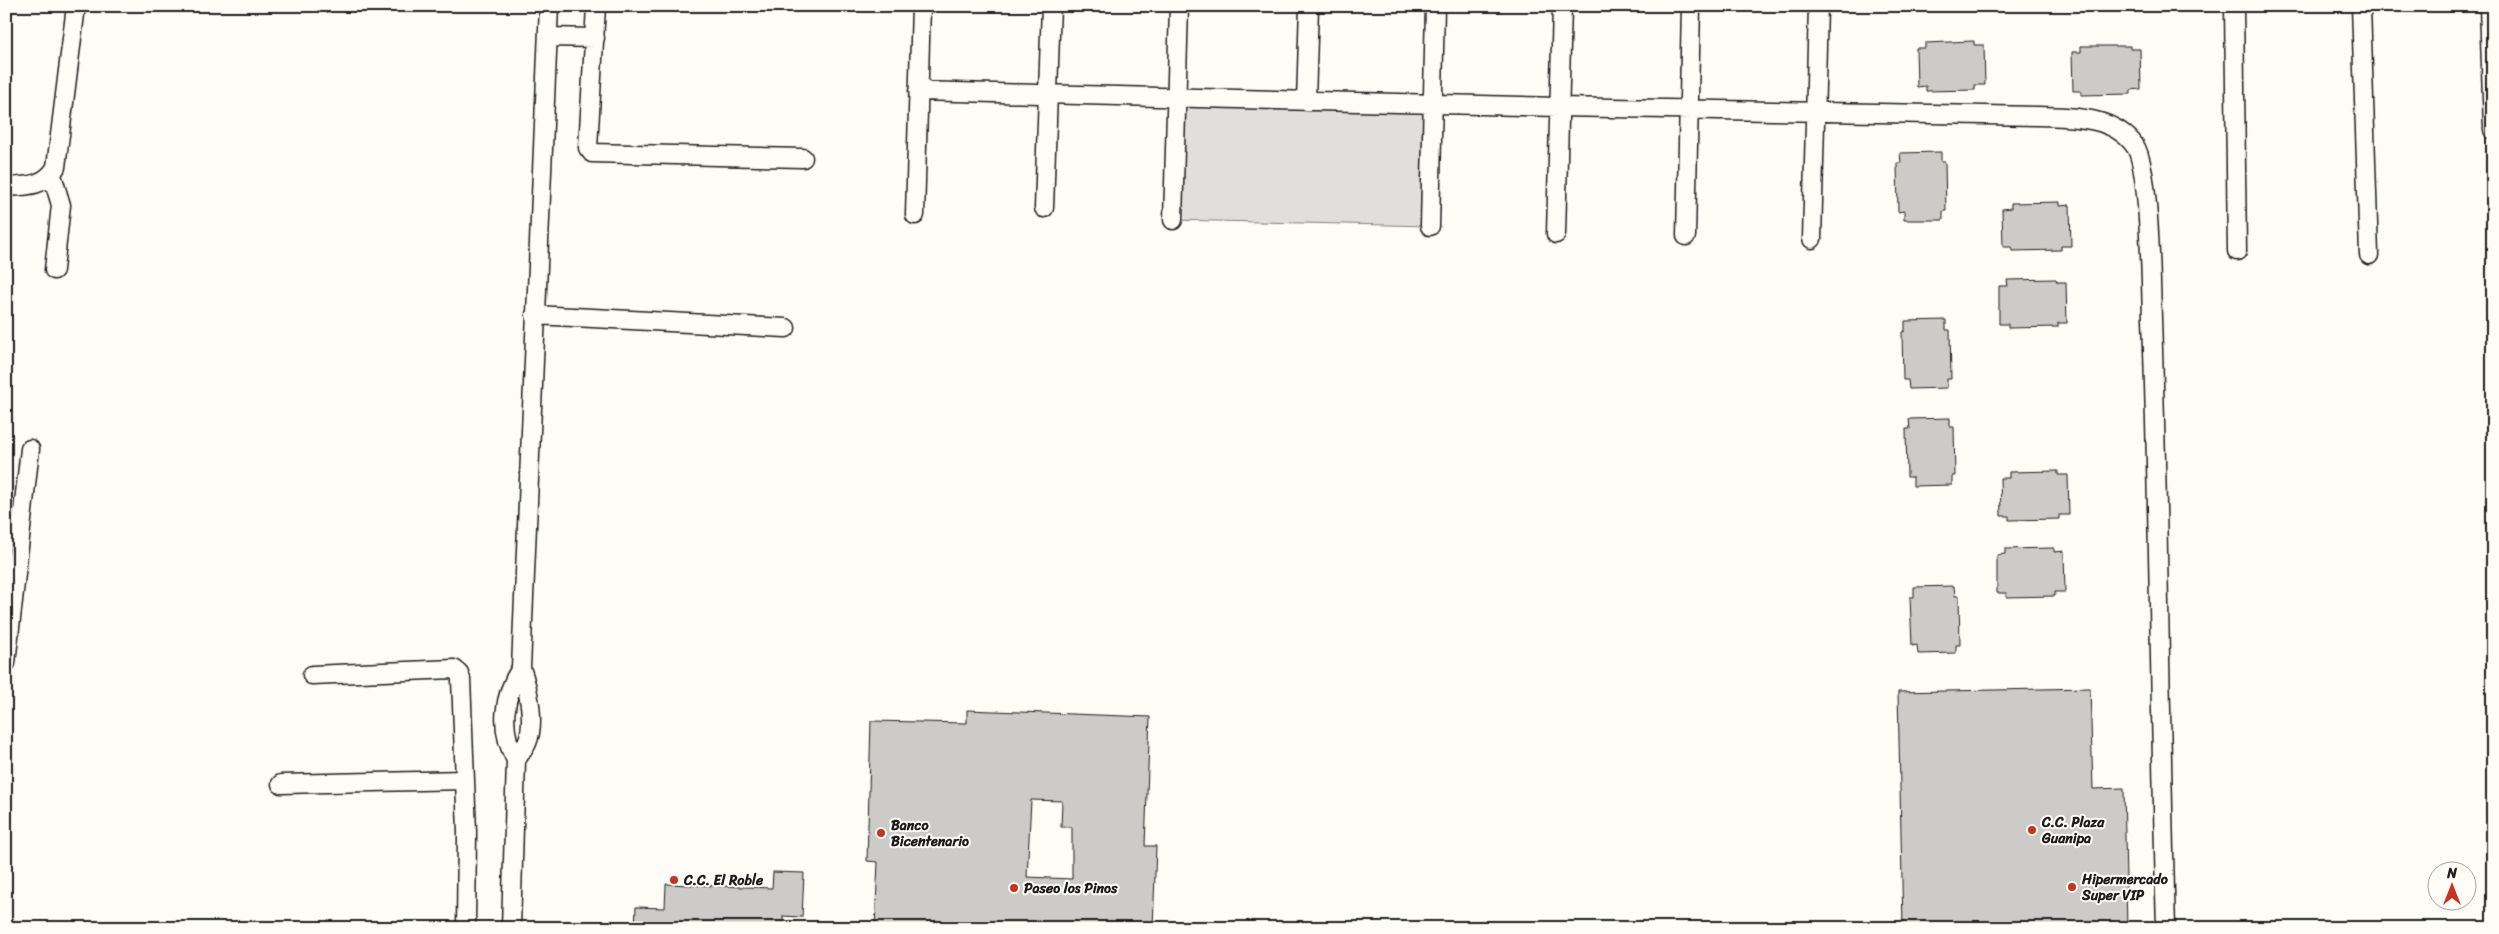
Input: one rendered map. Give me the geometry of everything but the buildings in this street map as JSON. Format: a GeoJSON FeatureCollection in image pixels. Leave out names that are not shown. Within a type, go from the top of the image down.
{"type":"FeatureCollection","features":[{"type":"Feature","properties":{"kind":"street"},"geometry":{"type":"LineString","coordinates":[[6,187],[42,183],[52,175],[60,154],[76,6]]}},
{"type":"Feature","properties":{"kind":"street"},"geometry":{"type":"LineString","coordinates":[[516,760],[528,742],[530,718],[529,692],[521,668],[549,6]]}},
{"type":"Feature","properties":{"kind":"street"},"geometry":{"type":"LineString","coordinates":[[596,6],[588,148],[592,153],[803,158]]}},
{"type":"Feature","properties":{"kind":"street"},"geometry":{"type":"LineString","coordinates":[[915,215],[921,6]]}},
{"type":"Feature","properties":{"kind":"street"},"geometry":{"type":"LineString","coordinates":[[1044,208],[1051,6]]}},
{"type":"Feature","properties":{"kind":"street"},"geometry":{"type":"LineString","coordinates":[[1173,220],[1179,6]]}},
{"type":"Feature","properties":{"kind":"street"},"geometry":{"type":"LineString","coordinates":[[1306,101],[1309,6]]}},
{"type":"Feature","properties":{"kind":"street"},"geometry":{"type":"LineString","coordinates":[[1430,226],[1435,6]]}},
{"type":"Feature","properties":{"kind":"street"},"geometry":{"type":"LineString","coordinates":[[1556,234],[1562,6]]}},
{"type":"Feature","properties":{"kind":"street"},"geometry":{"type":"LineString","coordinates":[[1686,236],[1691,6]]}},
{"type":"Feature","properties":{"kind":"street"},"geometry":{"type":"LineString","coordinates":[[1812,238],[1818,6]]}},
{"type":"Feature","properties":{"kind":"street"},"geometry":{"type":"LineString","coordinates":[[2234,6],[2238,251]]}},
{"type":"Feature","properties":{"kind":"street"},"geometry":{"type":"LineString","coordinates":[[2361,6],[2369,255]]}},
{"type":"Feature","properties":{"kind":"street"},"geometry":{"type":"LineString","coordinates":[[2489,6],[2493,130]]}},
{"type":"Feature","properties":{"kind":"street"},"geometry":{"type":"LineString","coordinates":[[548,37],[595,38]]}},
{"type":"Feature","properties":{"kind":"street"},"geometry":{"type":"LineString","coordinates":[[918,91],[1559,107],[2036,116],[2092,120],[2123,131],[2137,148],[2148,220],[2158,477],[2166,928]]}},
{"type":"Feature","properties":{"kind":"street"},"geometry":{"type":"LineString","coordinates":[[52,175],[61,205],[54,270]]}},
{"type":"Feature","properties":{"kind":"street"},"geometry":{"type":"LineString","coordinates":[[535,315],[786,328]]}},
{"type":"Feature","properties":{"kind":"street"},"geometry":{"type":"LineString","coordinates":[[6,663],[14,516],[30,449]]}},
{"type":"Feature","properties":{"kind":"street"},"geometry":{"type":"LineString","coordinates":[[511,928],[516,760],[506,740],[505,720],[511,684],[521,668]]}},
{"type":"Feature","properties":{"kind":"street"},"geometry":{"type":"LineString","coordinates":[[312,675],[454,669],[459,673],[461,679],[467,832],[466,928]]}},
{"type":"Feature","properties":{"kind":"street"},"geometry":{"type":"LineString","coordinates":[[281,784],[465,780]]}},
{"type":"Feature","properties":{"kind":"shaded area"},"geometry":{"type":"Polygon","coordinates":[[[1176,97],[1433,103],[1430,226],[1173,220],[1176,97]]]}},
{"type":"Feature","properties":{"kind":"place","name":"C.C. Plaza Guanipa"},"geometry":{"type":"Point","coordinates":[2032,830]}},
{"type":"Feature","properties":{"kind":"place","name":"Banco Bicentenario"},"geometry":{"type":"Point","coordinates":[881,833]}},
{"type":"Feature","properties":{"kind":"place","name":"C.C. El Roble"},"geometry":{"type":"Point","coordinates":[674,880]}},
{"type":"Feature","properties":{"kind":"place","name":"Hipermercado Super VIP"},"geometry":{"type":"Point","coordinates":[2072,887]}},
{"type":"Feature","properties":{"kind":"place","name":"Paseo los Pinos"},"geometry":{"type":"Point","coordinates":[1014,888]}}]}
